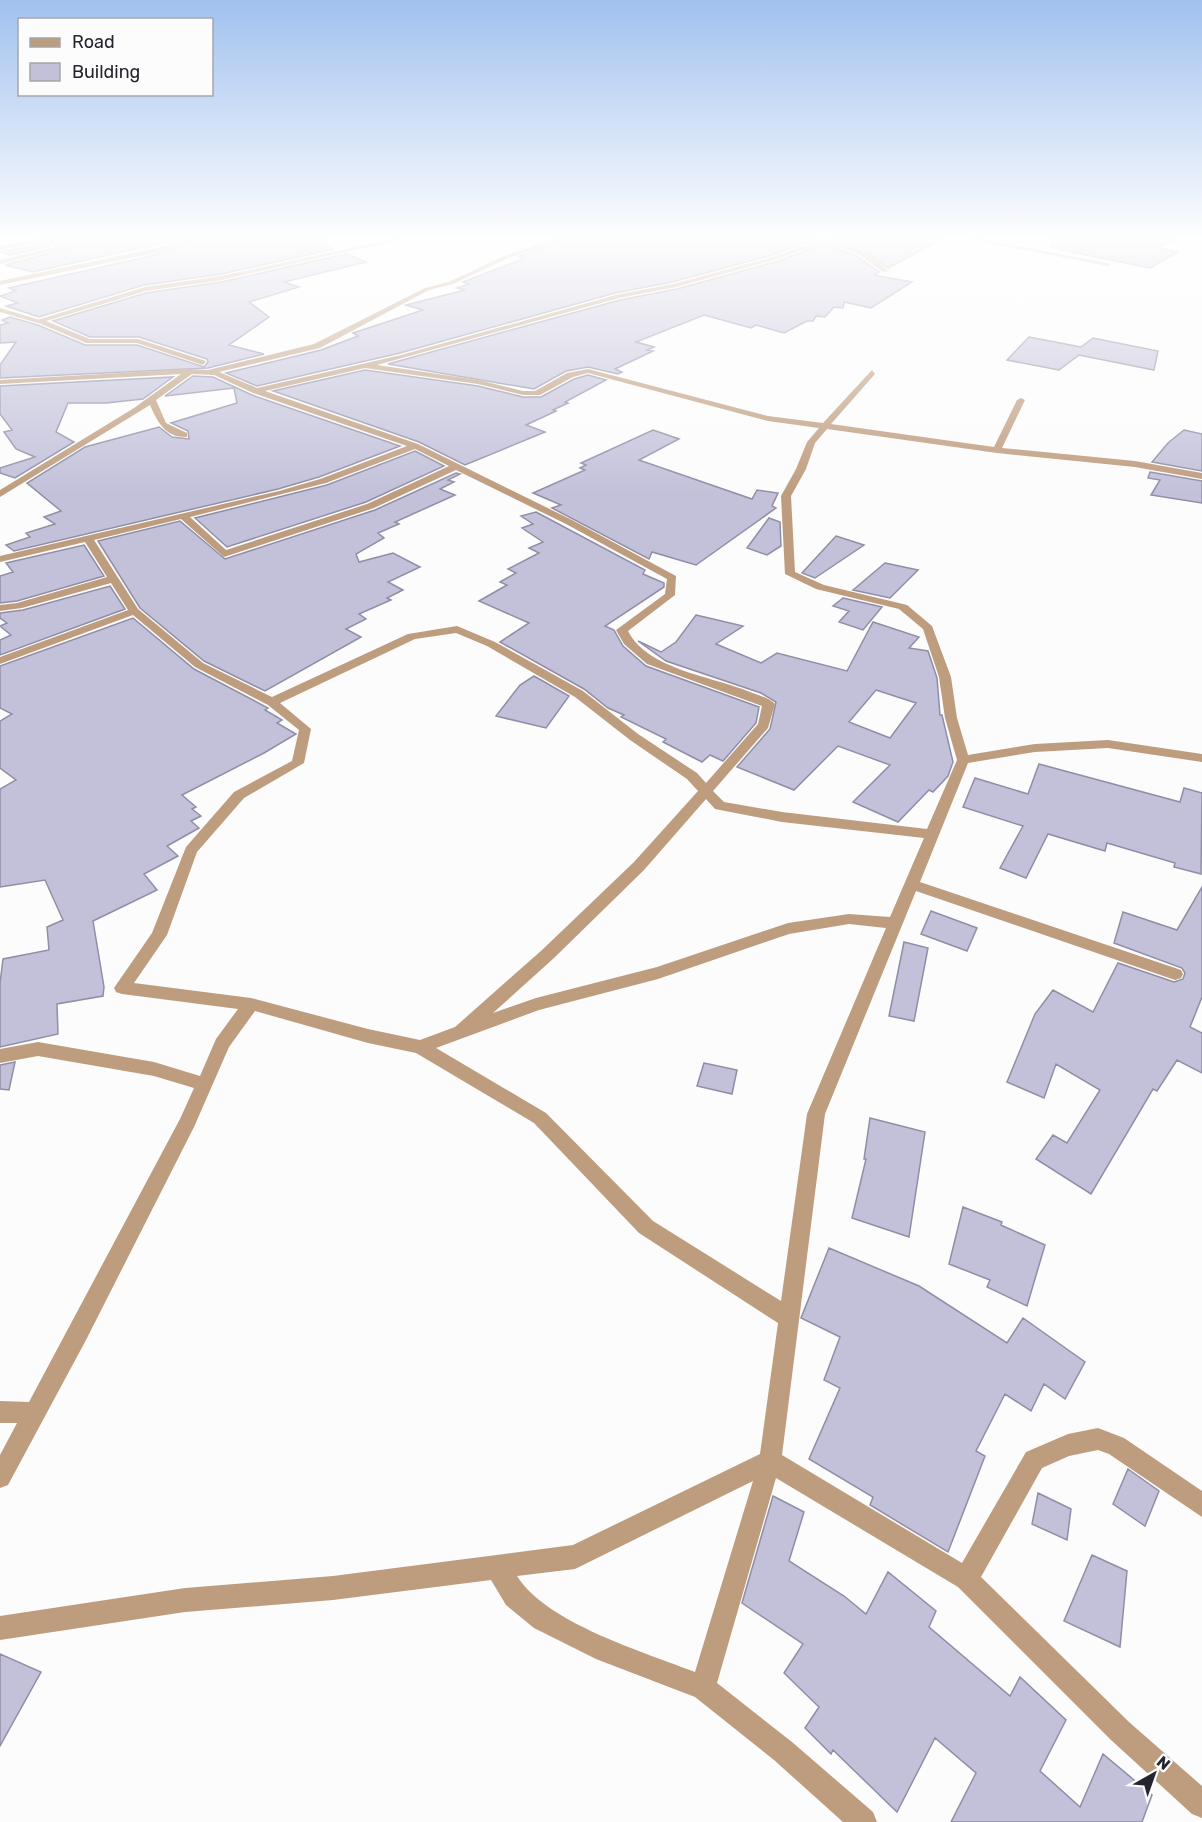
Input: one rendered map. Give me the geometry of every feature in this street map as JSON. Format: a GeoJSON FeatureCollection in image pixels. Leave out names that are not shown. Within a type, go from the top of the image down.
{"type":"FeatureCollection","features":[{"type":"Feature","properties":{"kind":"street"},"geometry":{"type":"LineString","coordinates":[[0,494],[151,399],[203,363],[138,341],[89,341],[49,324]]}},
{"type":"Feature","properties":{"kind":"street"},"geometry":{"type":"LineString","coordinates":[[0,382],[189,371],[210,372],[317,346],[359,324]]}},
{"type":"Feature","properties":{"kind":"street"},"geometry":{"type":"LineString","coordinates":[[256,391],[366,366],[526,324]]}},
{"type":"Feature","properties":{"kind":"street"},"geometry":{"type":"LineString","coordinates":[[366,366],[478,382],[523,393],[537,393],[570,375],[588,371],[768,418],[809,425],[826,424],[997,450],[1134,464],[1202,476]]}},
{"type":"Feature","properties":{"kind":"street"},"geometry":{"type":"LineString","coordinates":[[210,372],[256,391],[415,446],[569,522],[672,578],[670,596],[622,630],[628,642],[651,662],[738,691],[769,704],[764,725],[707,792],[631,874],[548,954],[461,1032]]}},
{"type":"Feature","properties":{"kind":"street"},"geometry":{"type":"LineString","coordinates":[[703,1688],[770,1461],[816,1114],[963,760],[951,718],[945,677],[928,628],[903,606],[820,587],[790,574],[786,496],[801,469],[811,442],[872,372]]}},
{"type":"Feature","properties":{"kind":"street"},"geometry":{"type":"LineString","coordinates":[[151,399],[163,425],[184,435]]}},
{"type":"Feature","properties":{"kind":"street"},"geometry":{"type":"LineString","coordinates":[[997,450],[1021,400]]}},
{"type":"Feature","properties":{"kind":"street"},"geometry":{"type":"LineString","coordinates":[[0,559],[323,481],[415,446]]}},
{"type":"Feature","properties":{"kind":"street"},"geometry":{"type":"LineString","coordinates":[[182,515],[224,554],[372,507],[412,490],[454,466]]}},
{"type":"Feature","properties":{"kind":"street"},"geometry":{"type":"LineString","coordinates":[[88,539],[134,611],[199,665],[272,702],[305,729],[298,763],[239,795],[191,850],[159,935],[122,988],[251,1004],[368,1036],[420,1047],[540,1118],[646,1227],[789,1318]]}},
{"type":"Feature","properties":{"kind":"street"},"geometry":{"type":"LineString","coordinates":[[0,608],[18,606],[112,579]]}},
{"type":"Feature","properties":{"kind":"street"},"geometry":{"type":"LineString","coordinates":[[0,661],[134,611]]}},
{"type":"Feature","properties":{"kind":"street"},"geometry":{"type":"LineString","coordinates":[[272,702],[412,636],[457,629],[491,644],[579,694],[634,737],[692,776],[720,806],[782,817],[931,834]]}},
{"type":"Feature","properties":{"kind":"street"},"geometry":{"type":"LineString","coordinates":[[963,760],[1035,748],[1108,744],[1174,756],[1202,758]]}},
{"type":"Feature","properties":{"kind":"street"},"geometry":{"type":"LineString","coordinates":[[911,884],[1175,974]]}},
{"type":"Feature","properties":{"kind":"street"},"geometry":{"type":"LineString","coordinates":[[420,1047],[536,1004],[658,973],[788,929],[849,920],[896,923]]}},
{"type":"Feature","properties":{"kind":"street"},"geometry":{"type":"LineString","coordinates":[[0,1477],[36,1413],[183,1132],[222,1044],[251,1004]]}},
{"type":"Feature","properties":{"kind":"street"},"geometry":{"type":"LineString","coordinates":[[0,1056],[38,1049],[154,1069],[204,1084]]}},
{"type":"Feature","properties":{"kind":"street"},"geometry":{"type":"LineString","coordinates":[[0,1412],[36,1413]]}},
{"type":"Feature","properties":{"kind":"street"},"geometry":{"type":"LineString","coordinates":[[966,1579],[1034,1460],[1068,1444],[1098,1439],[1116,1446],[1202,1505]]}},
{"type":"Feature","properties":{"kind":"street"},"geometry":{"type":"LineString","coordinates":[[0,1629],[185,1600],[333,1588],[575,1557],[770,1461]]}},
{"type":"Feature","properties":{"kind":"street"},"geometry":{"type":"LineString","coordinates":[[770,1461],[966,1579],[1120,1731],[1202,1804]]}},
{"type":"Feature","properties":{"kind":"street"},"geometry":{"type":"LineString","coordinates":[[497,1567],[515,1596],[543,1619],[605,1650],[703,1688],[783,1751],[863,1822]]}},
{"type":"Feature","properties":{"kind":"building"},"geometry":{"type":"Polygon","coordinates":[[[4,324],[35,324],[85,345],[137,345],[204,367],[208,362],[207,359],[139,337],[90,337],[60,324],[259,324],[229,345],[264,354],[208,368],[0,378],[0,365],[16,342],[0,343],[0,325],[4,324]]]}},
{"type":"Feature","properties":{"kind":"building"},"geometry":{"type":"Polygon","coordinates":[[[380,324],[504,324],[400,353],[257,386],[226,373],[321,350],[358,336],[353,333],[380,324]]]}},
{"type":"Feature","properties":{"kind":"building"},"geometry":{"type":"Polygon","coordinates":[[[533,324],[681,324],[636,342],[654,347],[647,350],[653,351],[615,369],[622,372],[618,374],[588,367],[566,371],[534,389],[388,364],[533,324]]]}},
{"type":"Feature","properties":{"kind":"building"},"geometry":{"type":"Polygon","coordinates":[[[737,324],[801,324],[784,333],[756,325],[751,328],[737,324]]]}},
{"type":"Feature","properties":{"kind":"building"},"geometry":{"type":"Polygon","coordinates":[[[1029,337],[1081,347],[1093,338],[1158,351],[1154,370],[1079,355],[1059,370],[1007,360],[1029,337]]]}},
{"type":"Feature","properties":{"kind":"building"},"geometry":{"type":"Polygon","coordinates":[[[365,370],[478,386],[523,397],[541,397],[574,379],[588,375],[606,380],[553,410],[556,411],[526,425],[545,432],[465,465],[419,442],[273,391],[365,370]]]}},
{"type":"Feature","properties":{"kind":"building"},"geometry":{"type":"Polygon","coordinates":[[[193,376],[213,377],[252,395],[400,446],[319,477],[278,489],[14,551],[6,545],[30,537],[26,533],[55,524],[44,517],[61,511],[27,483],[85,447],[159,427],[172,437],[189,439],[188,431],[171,423],[237,403],[234,388],[165,396],[193,376]]]}},
{"type":"Feature","properties":{"kind":"building"},"geometry":{"type":"Polygon","coordinates":[[[173,377],[143,399],[106,403],[68,403],[56,432],[74,442],[15,478],[0,473],[0,468],[35,457],[16,449],[4,432],[12,430],[0,414],[0,386],[173,377]]]}},
{"type":"Feature","properties":{"kind":"building"},"geometry":{"type":"Polygon","coordinates":[[[653,430],[679,439],[639,460],[752,499],[757,490],[778,493],[772,506],[776,508],[696,565],[652,552],[649,559],[552,508],[561,505],[533,493],[585,470],[580,468],[586,465],[581,463],[653,430]]]}},
{"type":"Feature","properties":{"kind":"building"},"geometry":{"type":"Polygon","coordinates":[[[1184,430],[1202,434],[1202,471],[1152,462],[1168,443],[1184,430]]]}},
{"type":"Feature","properties":{"kind":"building"},"geometry":{"type":"Polygon","coordinates":[[[415,451],[444,466],[366,502],[227,547],[195,518],[327,485],[415,451]]]}},
{"type":"Feature","properties":{"kind":"building"},"geometry":{"type":"Polygon","coordinates":[[[1150,472],[1202,481],[1202,503],[1151,495],[1160,480],[1148,478],[1150,472]]]}},
{"type":"Feature","properties":{"kind":"building"},"geometry":{"type":"Polygon","coordinates":[[[456,473],[460,474],[448,480],[454,482],[440,489],[455,495],[395,522],[399,524],[378,533],[384,538],[356,554],[359,562],[393,553],[420,567],[388,582],[403,590],[387,598],[391,600],[359,614],[366,619],[346,629],[361,637],[265,691],[204,661],[140,608],[98,541],[180,521],[225,559],[375,510],[456,473]]]}},
{"type":"Feature","properties":{"kind":"building"},"geometry":{"type":"Polygon","coordinates":[[[536,512],[645,570],[643,574],[664,583],[664,587],[605,626],[614,630],[623,646],[646,666],[759,707],[756,723],[723,761],[710,755],[702,762],[663,742],[666,739],[621,717],[624,715],[608,708],[584,689],[500,642],[529,623],[479,601],[507,585],[500,582],[516,573],[508,569],[539,553],[529,548],[543,542],[522,528],[533,524],[521,516],[536,512]]]}},
{"type":"Feature","properties":{"kind":"building"},"geometry":{"type":"Polygon","coordinates":[[[769,518],[780,522],[781,546],[767,555],[747,548],[769,518]]]}},
{"type":"Feature","properties":{"kind":"building"},"geometry":{"type":"Polygon","coordinates":[[[836,536],[864,545],[815,578],[802,573],[836,536]]]}},
{"type":"Feature","properties":{"kind":"building"},"geometry":{"type":"Polygon","coordinates":[[[84,545],[104,576],[17,601],[0,603],[0,576],[13,572],[6,563],[84,545]]]}},
{"type":"Feature","properties":{"kind":"building"},"geometry":{"type":"Polygon","coordinates":[[[885,563],[918,570],[890,598],[853,590],[885,563]]]}},
{"type":"Feature","properties":{"kind":"building"},"geometry":{"type":"Polygon","coordinates":[[[110,586],[125,609],[0,655],[0,640],[11,635],[0,626],[7,623],[0,618],[0,613],[23,610],[110,586]]]}},
{"type":"Feature","properties":{"kind":"building"},"geometry":{"type":"Polygon","coordinates":[[[843,598],[882,607],[863,630],[839,622],[849,611],[833,606],[843,598]]]}},
{"type":"Feature","properties":{"kind":"building"},"geometry":{"type":"Polygon","coordinates":[[[696,615],[743,626],[716,644],[761,663],[777,653],[847,671],[873,622],[919,637],[909,648],[928,651],[937,678],[940,715],[942,715],[953,762],[948,776],[933,792],[929,790],[898,822],[853,802],[890,765],[838,746],[794,790],[737,767],[770,729],[776,702],[761,693],[666,661],[638,641],[661,652],[676,642],[696,615]],[[876,690],[849,722],[890,738],[916,703],[876,690]]]}},
{"type":"Feature","properties":{"kind":"building"},"geometry":{"type":"Polygon","coordinates":[[[133,618],[194,669],[268,708],[265,710],[282,720],[277,723],[296,734],[182,795],[196,807],[192,809],[201,816],[191,821],[199,828],[167,846],[178,856],[144,874],[157,890],[93,921],[104,987],[103,996],[57,1004],[58,1034],[0,1047],[0,983],[3,959],[49,950],[47,927],[63,920],[45,880],[0,887],[0,789],[16,780],[0,768],[0,721],[12,714],[0,708],[0,666],[133,618]]]}},
{"type":"Feature","properties":{"kind":"building"},"geometry":{"type":"Polygon","coordinates":[[[534,676],[569,696],[546,728],[496,716],[520,685],[534,676]]]}},
{"type":"Feature","properties":{"kind":"building"},"geometry":{"type":"Polygon","coordinates":[[[1039,764],[1180,802],[1184,788],[1202,793],[1201,874],[1174,867],[1175,863],[1107,843],[1105,851],[1048,834],[1026,878],[1000,868],[1023,826],[963,807],[975,778],[1028,794],[1039,764]]]}},
{"type":"Feature","properties":{"kind":"building"},"geometry":{"type":"Polygon","coordinates":[[[1202,887],[1202,997],[1190,1027],[1202,1033],[1202,1073],[1177,1060],[1157,1091],[1153,1089],[1091,1194],[1036,1159],[1053,1135],[1067,1143],[1100,1090],[1056,1064],[1044,1098],[1007,1082],[1035,1014],[1053,990],[1093,1012],[1118,963],[1174,982],[1183,979],[1185,973],[1182,968],[1114,943],[1123,912],[1177,930],[1202,887]]]}},
{"type":"Feature","properties":{"kind":"building"},"geometry":{"type":"Polygon","coordinates":[[[931,911],[977,928],[967,951],[921,934],[931,911]]]}},
{"type":"Feature","properties":{"kind":"building"},"geometry":{"type":"Polygon","coordinates":[[[904,942],[928,948],[914,1021],[889,1016],[904,942]]]}},
{"type":"Feature","properties":{"kind":"building"},"geometry":{"type":"Polygon","coordinates":[[[15,1062],[9,1090],[0,1089],[0,1065],[15,1062]]]}},
{"type":"Feature","properties":{"kind":"building"},"geometry":{"type":"Polygon","coordinates":[[[704,1063],[737,1070],[732,1094],[697,1086],[704,1063]]]}},
{"type":"Feature","properties":{"kind":"building"},"geometry":{"type":"Polygon","coordinates":[[[870,1118],[925,1132],[909,1237],[852,1218],[866,1159],[864,1159],[870,1118]]]}},
{"type":"Feature","properties":{"kind":"building"},"geometry":{"type":"Polygon","coordinates":[[[963,1207],[1002,1222],[1001,1225],[1045,1245],[1027,1306],[987,1287],[990,1280],[949,1264],[963,1207]]]}},
{"type":"Feature","properties":{"kind":"building"},"geometry":{"type":"Polygon","coordinates":[[[829,1248],[919,1286],[1007,1343],[1023,1318],[1085,1362],[1065,1399],[1044,1384],[1031,1411],[1005,1394],[976,1451],[985,1456],[948,1552],[870,1505],[873,1497],[809,1459],[840,1388],[824,1380],[840,1337],[801,1318],[829,1248]]]}},
{"type":"Feature","properties":{"kind":"building"},"geometry":{"type":"Polygon","coordinates":[[[1128,1469],[1159,1491],[1145,1526],[1113,1504],[1128,1469]]]}},
{"type":"Feature","properties":{"kind":"building"},"geometry":{"type":"Polygon","coordinates":[[[1038,1493],[1071,1509],[1067,1540],[1032,1524],[1038,1493]]]}},
{"type":"Feature","properties":{"kind":"building"},"geometry":{"type":"Polygon","coordinates":[[[773,1496],[804,1512],[789,1561],[844,1596],[866,1614],[888,1572],[936,1611],[929,1627],[1010,1696],[1020,1677],[1066,1720],[1040,1771],[1080,1807],[1103,1754],[1152,1795],[1142,1822],[951,1822],[976,1773],[935,1738],[897,1812],[833,1750],[831,1754],[805,1728],[819,1707],[784,1673],[803,1644],[742,1603],[773,1496]]]}},
{"type":"Feature","properties":{"kind":"building"},"geometry":{"type":"Polygon","coordinates":[[[1092,1555],[1127,1571],[1120,1647],[1064,1621],[1092,1555]]]}},
{"type":"Feature","properties":{"kind":"building"},"geometry":{"type":"Polygon","coordinates":[[[0,1654],[41,1672],[0,1746],[0,1654]]]}}]}
